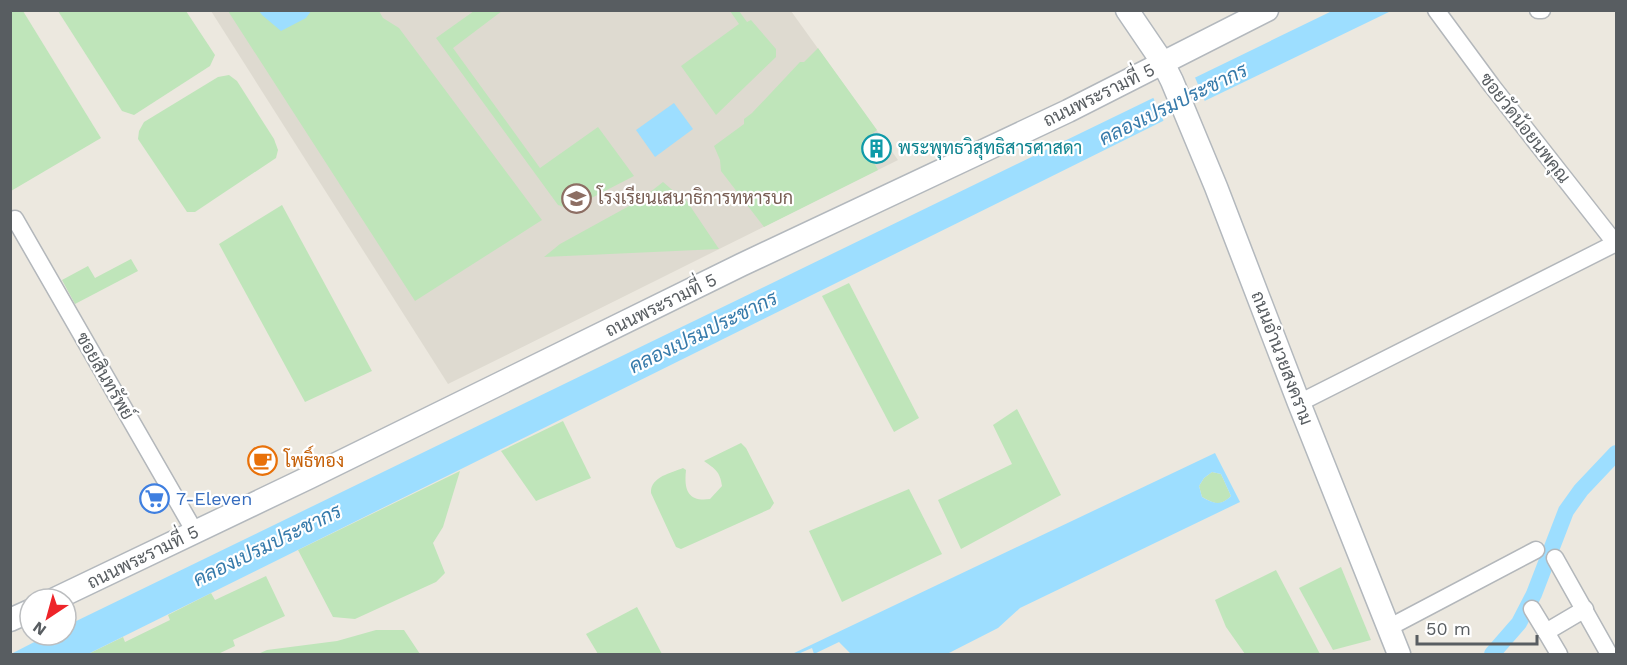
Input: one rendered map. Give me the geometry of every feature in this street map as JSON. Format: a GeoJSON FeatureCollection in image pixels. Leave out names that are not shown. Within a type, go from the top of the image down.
{"type":"FeatureCollection","features":[{"type":"Feature","properties":{"kind":"main road","name":"ถนนอำนวยสงคราม"},"geometry":{"type":"LineString","coordinates":[[1128,10],[1168,73],[1216,187],[1399,654]]}},
{"type":"Feature","properties":{"kind":"main road","name":"ถนนพระรามที่ 5"},"geometry":{"type":"LineString","coordinates":[[78,588],[746,263],[1068,111],[1168,73],[1267,10]]}},
{"type":"Feature","properties":{"kind":"street","name":"ซอยวัดน้อยนพคุณ"},"geometry":{"type":"LineString","coordinates":[[1436,10],[1491,86],[1616,243]]}},
{"type":"Feature","properties":{"kind":"street","name":"ซอยสินทรัพย์"},"geometry":{"type":"LineString","coordinates":[[15,219],[195,532]]}},
{"type":"Feature","properties":{"kind":"street"},"geometry":{"type":"LineString","coordinates":[[1299,403],[1616,243]]}},
{"type":"Feature","properties":{"kind":"street"},"geometry":{"type":"LineString","coordinates":[[1388,628],[1536,550]]}},
{"type":"Feature","properties":{"kind":"street"},"geometry":{"type":"LineString","coordinates":[[1555,558],[1609,654]]}},
{"type":"Feature","properties":{"kind":"street"},"geometry":{"type":"LineString","coordinates":[[1532,609],[1558,654]]}},
{"type":"Feature","properties":{"kind":"street"},"geometry":{"type":"LineString","coordinates":[[1546,632],[1585,609]]}},
{"type":"Feature","properties":{"kind":"shaded area","name":"โรงเรียนเสนาธิการทหารบก"},"geometry":{"type":"Polygon","coordinates":[[[211,11],[791,11],[898,160],[448,384],[211,11]]]}},
{"type":"Feature","properties":{"kind":"green space"},"geometry":{"type":"Polygon","coordinates":[[[10,11],[23,11],[101,138],[11,191],[10,11]]]}},
{"type":"Feature","properties":{"kind":"green space"},"geometry":{"type":"Polygon","coordinates":[[[58,11],[186,11],[215,55],[210,66],[134,115],[122,111],[58,11]]]}},
{"type":"Feature","properties":{"kind":"green space"},"geometry":{"type":"Polygon","coordinates":[[[228,11],[379,11],[383,18],[399,28],[542,220],[415,301],[228,11]]]}},
{"type":"Feature","properties":{"kind":"green space"},"geometry":{"type":"Polygon","coordinates":[[[474,11],[502,11],[453,48],[540,168],[598,127],[634,176],[570,209],[558,205],[436,38],[474,11]]]}},
{"type":"Feature","properties":{"kind":"green space"},"geometry":{"type":"Polygon","coordinates":[[[730,11],[739,11],[747,22],[751,20],[776,49],[776,57],[716,115],[681,66],[739,24],[730,11]]]}},
{"type":"Feature","properties":{"kind":"green space"},"geometry":{"type":"Polygon","coordinates":[[[818,48],[877,130],[862,141],[878,170],[764,227],[721,171],[720,160],[714,146],[744,124],[744,119],[800,62],[804,62],[818,48]]]}},
{"type":"Feature","properties":{"kind":"green space"},"geometry":{"type":"Polygon","coordinates":[[[229,75],[237,81],[274,139],[278,150],[276,158],[195,212],[187,212],[138,139],[139,131],[144,122],[218,77],[229,75]]]}},
{"type":"Feature","properties":{"kind":"green space"},"geometry":{"type":"Polygon","coordinates":[[[663,182],[684,197],[719,249],[544,257],[560,244],[640,200],[663,182]]]}},
{"type":"Feature","properties":{"kind":"green space"},"geometry":{"type":"Polygon","coordinates":[[[282,205],[372,371],[305,402],[219,244],[282,205]]]}},
{"type":"Feature","properties":{"kind":"green space"},"geometry":{"type":"Polygon","coordinates":[[[131,259],[138,271],[75,304],[62,280],[88,266],[95,278],[131,259]]]}},
{"type":"Feature","properties":{"kind":"green space"},"geometry":{"type":"Polygon","coordinates":[[[849,283],[919,418],[894,432],[822,296],[849,283]]]}},
{"type":"Feature","properties":{"kind":"green space"},"geometry":{"type":"Polygon","coordinates":[[[1017,409],[1061,495],[961,549],[938,500],[1012,464],[993,425],[1017,409]]]}},
{"type":"Feature","properties":{"kind":"green space"},"geometry":{"type":"Polygon","coordinates":[[[563,421],[591,478],[536,501],[501,451],[563,421]]]}},
{"type":"Feature","properties":{"kind":"green space"},"geometry":{"type":"Polygon","coordinates":[[[741,443],[746,448],[774,503],[770,509],[681,549],[676,547],[651,493],[654,483],[662,476],[683,468],[686,470],[689,493],[696,498],[710,499],[722,486],[716,471],[704,461],[741,443]]]}},
{"type":"Feature","properties":{"kind":"green space"},"geometry":{"type":"Polygon","coordinates":[[[460,471],[443,527],[433,543],[445,573],[436,582],[355,619],[333,617],[298,550],[460,471]]]}},
{"type":"Feature","properties":{"kind":"green space"},"geometry":{"type":"Polygon","coordinates":[[[1212,472],[1221,474],[1231,496],[1220,503],[1214,503],[1202,497],[1199,486],[1212,472]]]}},
{"type":"Feature","properties":{"kind":"green space"},"geometry":{"type":"Polygon","coordinates":[[[909,489],[942,554],[842,602],[809,531],[909,489]]]}},
{"type":"Feature","properties":{"kind":"green space"},"geometry":{"type":"Polygon","coordinates":[[[1341,567],[1371,640],[1333,650],[1299,588],[1341,567]]]}},
{"type":"Feature","properties":{"kind":"green space"},"geometry":{"type":"Polygon","coordinates":[[[1276,570],[1320,654],[1245,654],[1226,627],[1215,600],[1276,570]]]}},
{"type":"Feature","properties":{"kind":"green space"},"geometry":{"type":"Polygon","coordinates":[[[266,576],[285,616],[233,640],[235,646],[218,654],[88,654],[123,637],[125,642],[170,620],[168,615],[211,593],[215,600],[266,576]]]}},
{"type":"Feature","properties":{"kind":"green space"},"geometry":{"type":"Polygon","coordinates":[[[637,607],[662,654],[598,654],[586,634],[637,607]]]}},
{"type":"Feature","properties":{"kind":"green space"},"geometry":{"type":"Polygon","coordinates":[[[376,630],[404,630],[420,654],[258,654],[267,650],[337,641],[376,630]]]}},
{"type":"Feature","properties":{"kind":"water"},"geometry":{"type":"Polygon","coordinates":[[[259,11],[311,11],[306,18],[281,31],[259,11]]]}},
{"type":"Feature","properties":{"kind":"water","name":"คลองเปรมประชากร"},"geometry":{"type":"Polygon","coordinates":[[[1332,11],[1391,11],[1163,121],[88,654],[11,654],[25,647],[78,647],[78,620],[1332,11]]]}},
{"type":"Feature","properties":{"kind":"water"},"geometry":{"type":"Polygon","coordinates":[[[674,103],[693,129],[655,157],[636,130],[674,103]]]}},
{"type":"Feature","properties":{"kind":"water"},"geometry":{"type":"Polygon","coordinates":[[[1215,453],[1240,502],[1020,608],[998,628],[947,654],[851,654],[839,642],[814,654],[812,648],[792,654],[1215,453]],[[1212,472],[1204,478],[1199,486],[1202,497],[1217,503],[1231,496],[1221,474],[1212,472]]]}},
{"type":"Feature","properties":{"kind":"pier"},"geometry":{"type":"Polygon","coordinates":[[[1194,75],[1206,104],[1165,124],[1152,95],[1194,75]]]}},
{"type":"Feature","properties":{"kind":"waterway"},"geometry":{"type":"LineString","coordinates":[[1492,654],[1519,623],[1534,594],[1566,511],[1581,490],[1616,453]]}},
{"type":"Feature","properties":{"kind":"place","name":"พระพุทธวิสุทธิสารศาสดา"},"geometry":{"type":"Point","coordinates":[877,148]}},
{"type":"Feature","properties":{"kind":"place","name":"โรงเรียนเสนาธิการทหารบก"},"geometry":{"type":"Point","coordinates":[576,198]}},
{"type":"Feature","properties":{"kind":"place","name":"โพธิ์ทอง"},"geometry":{"type":"Point","coordinates":[263,461]}},
{"type":"Feature","properties":{"kind":"place","name":"7-Eleven"},"geometry":{"type":"Point","coordinates":[155,499]}}]}
